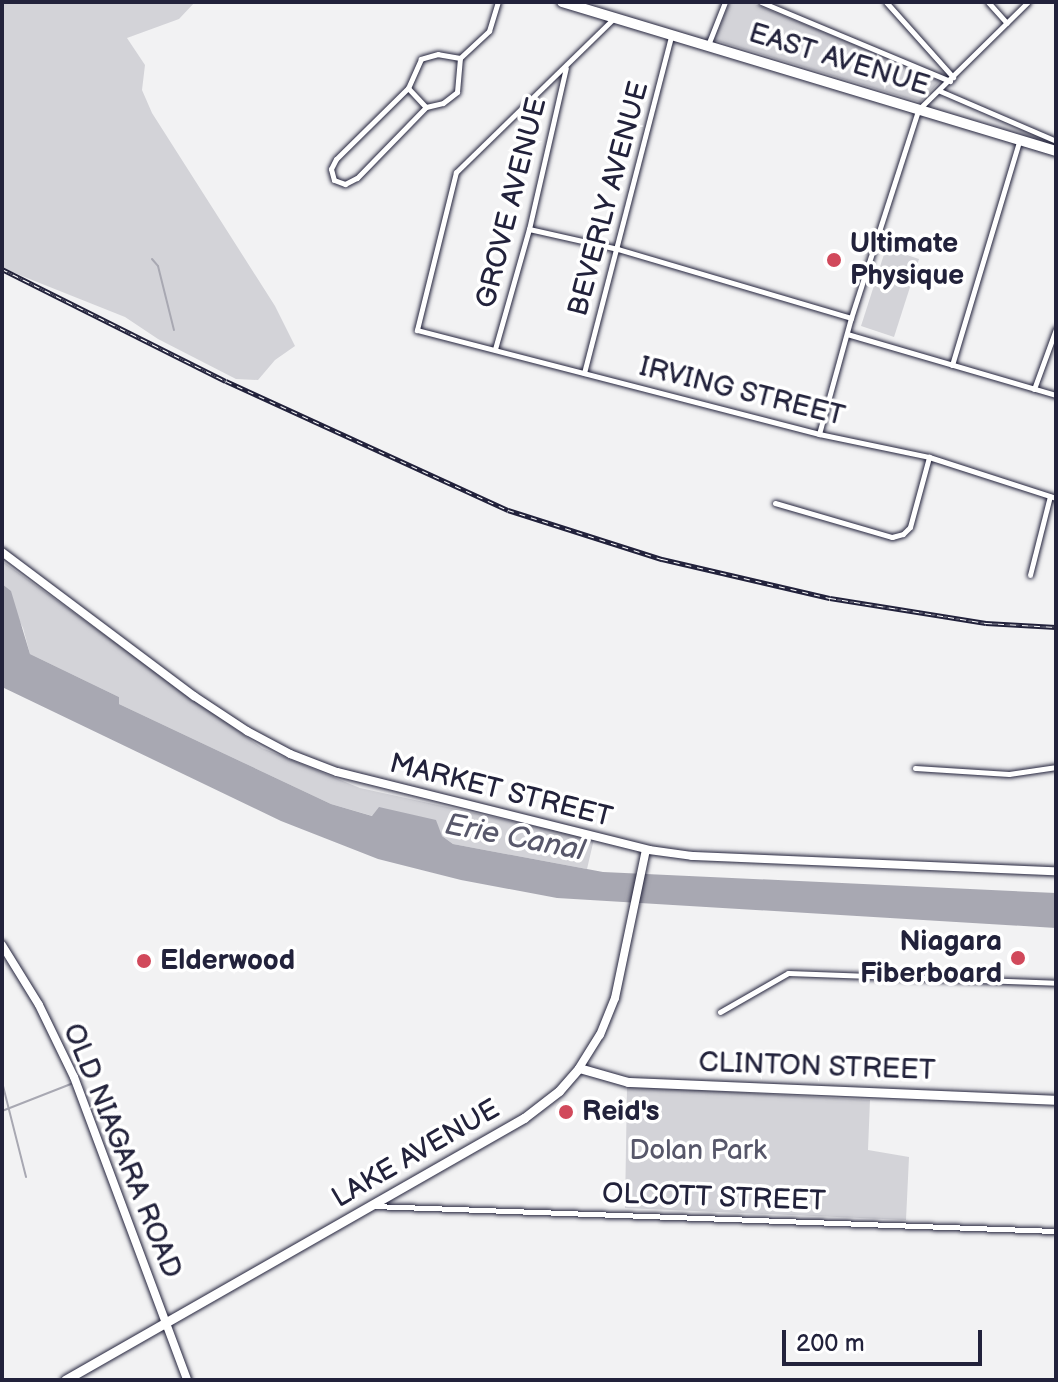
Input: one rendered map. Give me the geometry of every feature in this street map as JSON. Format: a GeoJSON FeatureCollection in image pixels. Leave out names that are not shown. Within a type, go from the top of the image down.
{"type":"FeatureCollection","features":[{"type":"Feature","properties":{"kind":"highway","name":"EAST AVENUE"},"geometry":{"type":"LineString","coordinates":[[562,2],[612,20],[708,45],[1056,151]]}},
{"type":"Feature","properties":{"kind":"main road","name":"CLINTON STREET"},"geometry":{"type":"LineString","coordinates":[[579,1068],[628,1082],[1056,1100]]}},
{"type":"Feature","properties":{"kind":"main road","name":"LAKE AVENUE"},"geometry":{"type":"LineString","coordinates":[[65,1380],[536,1110],[579,1068]]}},
{"type":"Feature","properties":{"kind":"street"},"geometry":{"type":"LineString","coordinates":[[460,58],[438,54],[421,59],[408,88],[336,159],[331,169],[334,180],[345,184],[357,178],[426,107],[443,103],[457,92],[460,58],[489,31],[498,2]]}},
{"type":"Feature","properties":{"kind":"street"},"geometry":{"type":"LineString","coordinates":[[708,45],[725,2]]}},
{"type":"Feature","properties":{"kind":"street"},"geometry":{"type":"LineString","coordinates":[[761,2],[952,79]]}},
{"type":"Feature","properties":{"kind":"street"},"geometry":{"type":"LineString","coordinates":[[886,2],[952,79]]}},
{"type":"Feature","properties":{"kind":"street"},"geometry":{"type":"LineString","coordinates":[[988,2],[1007,23]]}},
{"type":"Feature","properties":{"kind":"street"},"geometry":{"type":"LineString","coordinates":[[819,434],[851,318],[918,110],[1028,2]]}},
{"type":"Feature","properties":{"kind":"street"},"geometry":{"type":"LineString","coordinates":[[567,67],[612,20]]}},
{"type":"Feature","properties":{"kind":"street","name":"BEVERLY AVENUE"},"geometry":{"type":"LineString","coordinates":[[584,373],[672,36]]}},
{"type":"Feature","properties":{"kind":"street","name":"GROVE AVENUE"},"geometry":{"type":"LineString","coordinates":[[495,349],[529,229],[567,67]]}},
{"type":"Feature","properties":{"kind":"street","name":"IRVING STREET"},"geometry":{"type":"LineString","coordinates":[[567,67],[456,172],[417,330],[819,434],[929,457],[1053,497]]}},
{"type":"Feature","properties":{"kind":"street"},"geometry":{"type":"LineString","coordinates":[[408,88],[426,107]]}},
{"type":"Feature","properties":{"kind":"street"},"geometry":{"type":"LineString","coordinates":[[940,91],[1056,141]]}},
{"type":"Feature","properties":{"kind":"street"},"geometry":{"type":"LineString","coordinates":[[952,365],[1019,140]]}},
{"type":"Feature","properties":{"kind":"street"},"geometry":{"type":"LineString","coordinates":[[529,229],[618,249],[851,318]]}},
{"type":"Feature","properties":{"kind":"street"},"geometry":{"type":"LineString","coordinates":[[1034,389],[1056,329]]}},
{"type":"Feature","properties":{"kind":"street"},"geometry":{"type":"LineString","coordinates":[[847,334],[1056,395]]}},
{"type":"Feature","properties":{"kind":"street"},"geometry":{"type":"LineString","coordinates":[[775,503],[892,537],[903,534],[910,527],[929,457]]}},
{"type":"Feature","properties":{"kind":"street"},"geometry":{"type":"LineString","coordinates":[[1030,575],[1053,497]]}},
{"type":"Feature","properties":{"kind":"street","name":"MARKET STREET"},"geometry":{"type":"LineString","coordinates":[[2,552],[194,696],[290,754],[351,776],[646,850],[692,856],[1056,871]]}},
{"type":"Feature","properties":{"kind":"street"},"geometry":{"type":"LineString","coordinates":[[915,768],[1009,774],[1056,767]]}},
{"type":"Feature","properties":{"kind":"street","name":"LAKE AVENUE"},"geometry":{"type":"LineString","coordinates":[[579,1068],[609,1015],[646,850]]}},
{"type":"Feature","properties":{"kind":"street","name":"OLD NIAGARA ROAD"},"geometry":{"type":"LineString","coordinates":[[2,945],[39,1005],[74,1077],[187,1380]]}},
{"type":"Feature","properties":{"kind":"street"},"geometry":{"type":"LineString","coordinates":[[720,1012],[788,973],[1056,983]]}},
{"type":"Feature","properties":{"kind":"street","name":"OLCOTT STREET"},"geometry":{"type":"LineString","coordinates":[[371,1206],[1056,1231]]}},
{"type":"Feature","properties":{"kind":"green space"},"geometry":{"type":"Polygon","coordinates":[[[2,2],[195,2],[179,19],[127,38],[145,65],[142,90],[152,113],[275,306],[295,346],[275,360],[258,380],[236,379],[158,339],[125,317],[2,268],[2,2]]]}},
{"type":"Feature","properties":{"kind":"green space"},"geometry":{"type":"Polygon","coordinates":[[[730,2],[750,2],[941,80],[920,102],[714,40],[730,2]]]}},
{"type":"Feature","properties":{"kind":"green space"},"geometry":{"type":"Polygon","coordinates":[[[886,248],[919,259],[894,337],[861,326],[886,248]]]}},
{"type":"Feature","properties":{"kind":"green space"},"geometry":{"type":"Polygon","coordinates":[[[2,561],[262,748],[360,788],[594,839],[587,869],[453,844],[442,836],[331,804],[119,704],[119,697],[30,654],[23,628],[2,586],[2,561]]]}},
{"type":"Feature","properties":{"kind":"green space","name":"Dolan Park"},"geometry":{"type":"Polygon","coordinates":[[[627,1086],[870,1100],[868,1150],[909,1157],[906,1220],[625,1208],[627,1086]]]}},
{"type":"Feature","properties":{"kind":"shaded area"},"geometry":{"type":"Polygon","coordinates":[[[2,584],[11,591],[30,654],[119,697],[119,704],[331,804],[372,816],[379,807],[436,820],[442,836],[453,844],[603,872],[1056,893],[1056,928],[557,898],[461,880],[378,859],[281,821],[2,687],[2,584]]]}},
{"type":"Feature","properties":{"kind":"waterway"},"geometry":{"type":"LineString","coordinates":[[152,259],[158,266],[174,330]]}},
{"type":"Feature","properties":{"kind":"waterway"},"geometry":{"type":"LineString","coordinates":[[2,1082],[26,1177]]}},
{"type":"Feature","properties":{"kind":"waterway"},"geometry":{"type":"LineString","coordinates":[[2,1111],[71,1084]]}},
{"type":"Feature","properties":{"kind":"railway"},"geometry":{"type":"LineString","coordinates":[[2,269],[226,381],[508,510],[662,559],[830,598],[986,623],[1056,627]]}},
{"type":"Feature","properties":{"kind":"place","name":"Ultimate Physique"},"geometry":{"type":"Point","coordinates":[834,260]}},
{"type":"Feature","properties":{"kind":"place","name":"Niagara Fiberboard"},"geometry":{"type":"Point","coordinates":[1018,958]}},
{"type":"Feature","properties":{"kind":"place","name":"Elderwood"},"geometry":{"type":"Point","coordinates":[144,961]}},
{"type":"Feature","properties":{"kind":"place","name":"Reid's"},"geometry":{"type":"Point","coordinates":[566,1112]}},
{"type":"Feature","properties":{"kind":"water label","name":"Erie Canal"},"geometry":{"type":"Point","coordinates":[515,838]}}]}
